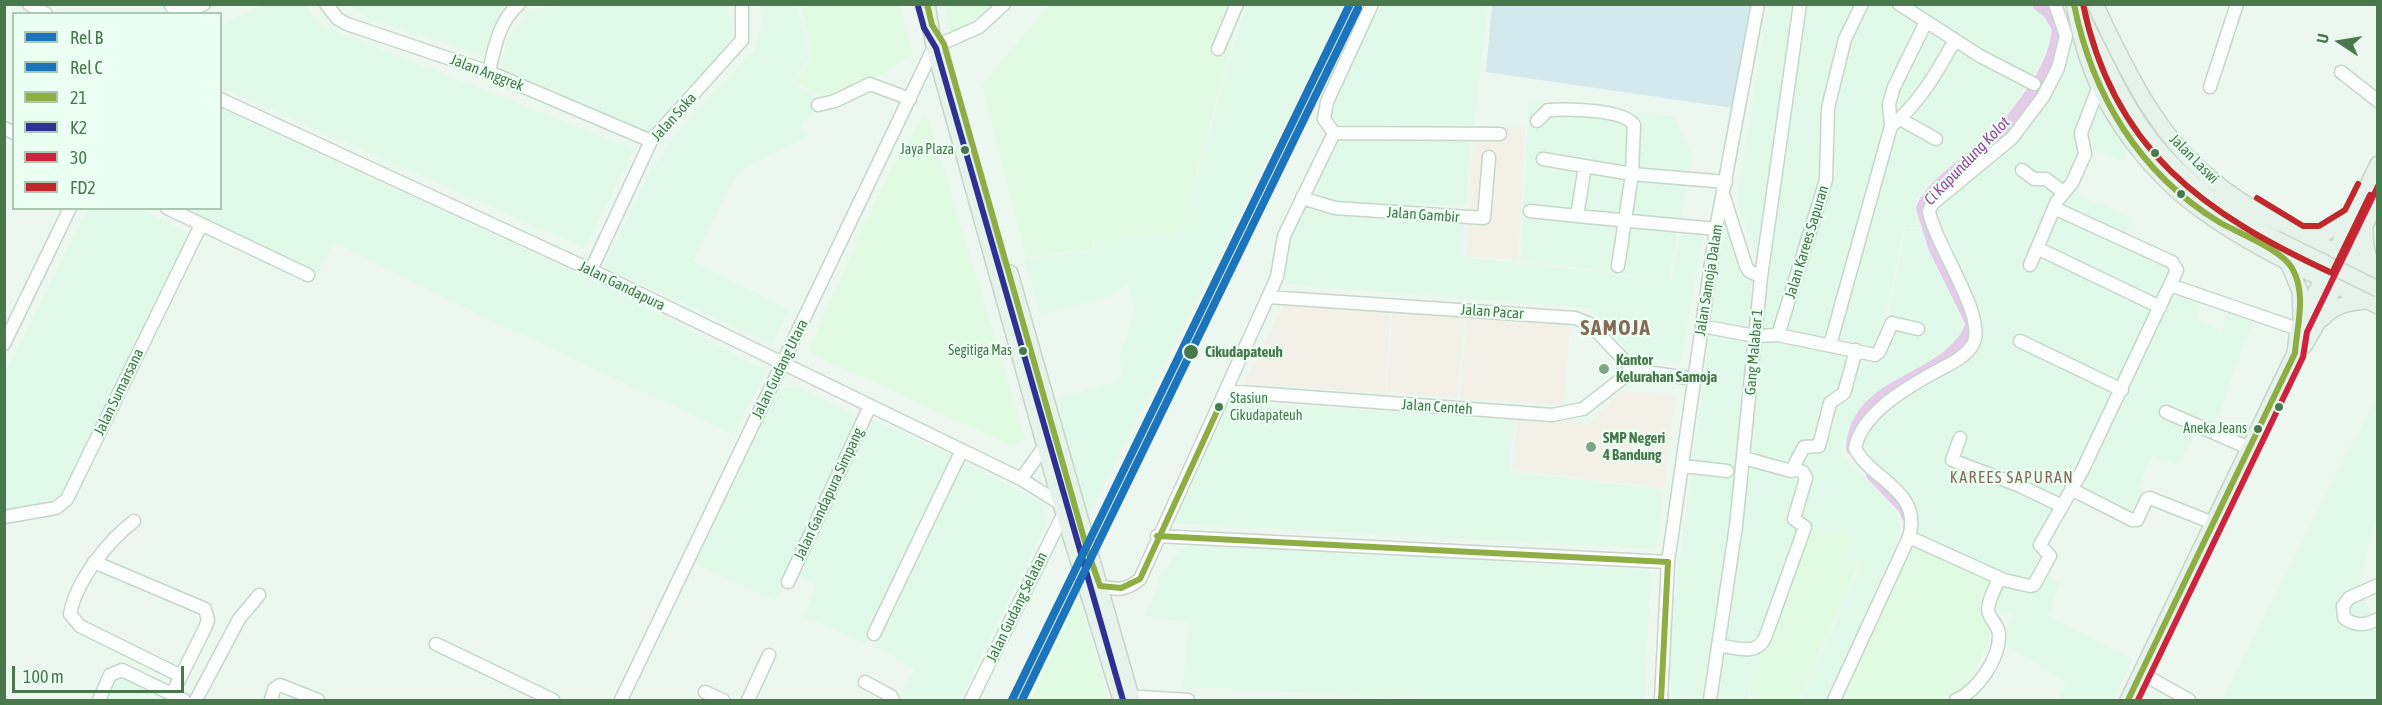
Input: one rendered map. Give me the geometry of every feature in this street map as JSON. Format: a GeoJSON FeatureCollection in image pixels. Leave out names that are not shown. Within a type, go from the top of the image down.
{"type":"FeatureCollection","features":[{"type":"Feature","properties":{"kind":"main road"},"geometry":{"type":"LineString","coordinates":[[927,4],[1087,549],[1100,586],[1126,699]]}},
{"type":"Feature","properties":{"kind":"main road"},"geometry":{"type":"LineString","coordinates":[[2075,4],[2150,139],[2173,165],[2198,189],[2234,216],[2374,299]]}},
{"type":"Feature","properties":{"kind":"main road"},"geometry":{"type":"LineString","coordinates":[[2075,4],[2097,92],[2144,153],[2181,193],[2208,215],[2288,262],[2322,279],[2374,299]]}},
{"type":"Feature","properties":{"kind":"main road"},"geometry":{"type":"LineString","coordinates":[[2094,4],[2106,62]]}},
{"type":"Feature","properties":{"kind":"main road","name":"Jalan Laswi"},"geometry":{"type":"LineString","coordinates":[[2094,4],[2144,100],[2187,155],[2211,179],[2301,235],[2378,271]]}},
{"type":"Feature","properties":{"kind":"main road"},"geometry":{"type":"LineString","coordinates":[[2304,327],[2336,285],[2349,258],[2378,164]]}},
{"type":"Feature","properties":{"kind":"main road"},"geometry":{"type":"LineString","coordinates":[[2304,327],[2335,251],[2378,199]]}},
{"type":"Feature","properties":{"kind":"main road"},"geometry":{"type":"LineString","coordinates":[[985,203],[1062,508],[1126,699]]}},
{"type":"Feature","properties":{"kind":"main road"},"geometry":{"type":"LineString","coordinates":[[2301,235],[2322,235],[2359,221]]}},
{"type":"Feature","properties":{"kind":"main road"},"geometry":{"type":"LineString","coordinates":[[2359,221],[2367,252],[2372,265],[2378,271]]}},
{"type":"Feature","properties":{"kind":"main road"},"geometry":{"type":"LineString","coordinates":[[2128,700],[2295,353],[2304,346],[2300,291],[2288,262]]}},
{"type":"Feature","properties":{"kind":"main road"},"geometry":{"type":"LineString","coordinates":[[2304,327],[2340,304],[2374,299]]}},
{"type":"Feature","properties":{"kind":"street"},"geometry":{"type":"LineString","coordinates":[[29,4],[43,12]]}},
{"type":"Feature","properties":{"kind":"street"},"geometry":{"type":"LineString","coordinates":[[170,8],[193,9],[204,4]]}},
{"type":"Feature","properties":{"kind":"street","name":"Jalan Anggrek"},"geometry":{"type":"LineString","coordinates":[[326,4],[338,19],[347,24],[489,72],[651,141]]}},
{"type":"Feature","properties":{"kind":"street"},"geometry":{"type":"LineString","coordinates":[[489,72],[501,28],[509,13],[519,4]]}},
{"type":"Feature","properties":{"kind":"street","name":"Jalan Soka"},"geometry":{"type":"LineString","coordinates":[[591,270],[651,141],[740,44],[743,35],[742,4]]}},
{"type":"Feature","properties":{"kind":"street"},"geometry":{"type":"LineString","coordinates":[[939,46],[979,27],[1004,4]]}},
{"type":"Feature","properties":{"kind":"street"},"geometry":{"type":"LineString","coordinates":[[1218,49],[1237,4]]}},
{"type":"Feature","properties":{"kind":"street"},"geometry":{"type":"LineString","coordinates":[[1335,133],[1324,119],[1327,102],[1372,4]]}},
{"type":"Feature","properties":{"kind":"street","name":"Jalan Samoja Dalam"},"geometry":{"type":"LineString","coordinates":[[1661,700],[1668,562],[1716,229],[1758,4]]}},
{"type":"Feature","properties":{"kind":"street","name":"Gang Malabar 1"},"geometry":{"type":"LineString","coordinates":[[1710,700],[1744,458],[1761,277],[1800,4]]}},
{"type":"Feature","properties":{"kind":"street","name":"Jalan Karees Sapuran"},"geometry":{"type":"LineString","coordinates":[[1778,335],[1826,180],[1828,108],[1845,39],[1862,4]]}},
{"type":"Feature","properties":{"kind":"street"},"geometry":{"type":"LineString","coordinates":[[1899,4],[1955,40],[2034,84]]}},
{"type":"Feature","properties":{"kind":"street"},"geometry":{"type":"LineString","coordinates":[[1834,700],[1909,537],[1911,527],[1908,507],[1888,480],[1858,454],[1855,448],[1857,438],[1863,427],[1892,401],[1915,383],[1967,354],[1975,342],[1977,325],[1943,252],[1929,211],[1932,204],[2012,138],[2043,97],[2058,68],[2066,36],[2055,4]]}},
{"type":"Feature","properties":{"kind":"street"},"geometry":{"type":"LineString","coordinates":[[2210,87],[2237,4]]}},
{"type":"Feature","properties":{"kind":"street"},"geometry":{"type":"LineString","coordinates":[[1895,123],[1889,104],[1894,87],[1926,22]]}},
{"type":"Feature","properties":{"kind":"street"},"geometry":{"type":"LineString","coordinates":[[1830,345],[1895,123],[1926,88],[1955,40]]}},
{"type":"Feature","properties":{"kind":"street","name":"Jalan Gudang Utara"},"geometry":{"type":"LineString","coordinates":[[621,700],[910,99],[939,46]]}},
{"type":"Feature","properties":{"kind":"street"},"geometry":{"type":"LineString","coordinates":[[2341,72],[2378,101]]}},
{"type":"Feature","properties":{"kind":"street"},"geometry":{"type":"LineString","coordinates":[[818,105],[870,84],[910,99]]}},
{"type":"Feature","properties":{"kind":"street"},"geometry":{"type":"LineString","coordinates":[[2030,265],[2054,208],[2063,192],[2072,183],[2085,154],[2080,133],[2097,92]]}},
{"type":"Feature","properties":{"kind":"street","name":"Jalan Gandapura"},"geometry":{"type":"LineString","coordinates":[[222,100],[591,270],[782,365],[962,450],[1021,479],[1062,508]]}},
{"type":"Feature","properties":{"kind":"street"},"geometry":{"type":"LineString","coordinates":[[1537,121],[1541,114],[1554,110],[1623,115],[1634,125],[1632,174],[1618,266]]}},
{"type":"Feature","properties":{"kind":"street"},"geometry":{"type":"LineString","coordinates":[[1895,123],[1936,139]]}},
{"type":"Feature","properties":{"kind":"street"},"geometry":{"type":"LineString","coordinates":[[1335,133],[1500,134]]}},
{"type":"Feature","properties":{"kind":"street"},"geometry":{"type":"LineString","coordinates":[[1100,586],[1120,590],[1140,579],[1157,536],[1227,391],[1276,277],[1280,249],[1302,198],[1335,133]]}},
{"type":"Feature","properties":{"kind":"street","name":"Jalan Gambir"},"geometry":{"type":"LineString","coordinates":[[1302,198],[1335,208],[1484,218],[1489,157]]}},
{"type":"Feature","properties":{"kind":"street"},"geometry":{"type":"LineString","coordinates":[[1543,159],[1632,174],[1726,182]]}},
{"type":"Feature","properties":{"kind":"street"},"geometry":{"type":"LineString","coordinates":[[1577,216],[1585,166]]}},
{"type":"Feature","properties":{"kind":"street"},"geometry":{"type":"LineString","coordinates":[[2022,170],[2034,179],[2046,179],[2063,192]]}},
{"type":"Feature","properties":{"kind":"street"},"geometry":{"type":"LineString","coordinates":[[1724,195],[1746,266],[1749,271],[1761,277]]}},
{"type":"Feature","properties":{"kind":"street"},"geometry":{"type":"LineString","coordinates":[[1909,537],[2000,578],[2034,585],[2050,555],[2040,544],[2122,390],[2170,285],[2176,270],[2175,263],[2054,208]]}},
{"type":"Feature","properties":{"kind":"street"},"geometry":{"type":"LineString","coordinates":[[4,344],[69,210]]}},
{"type":"Feature","properties":{"kind":"street"},"geometry":{"type":"LineString","coordinates":[[171,210],[308,275]]}},
{"type":"Feature","properties":{"kind":"street"},"geometry":{"type":"LineString","coordinates":[[1530,211],[1716,229]]}},
{"type":"Feature","properties":{"kind":"street","name":"Jalan Sumarsana"},"geometry":{"type":"LineString","coordinates":[[4,517],[56,508],[67,499],[201,225]]}},
{"type":"Feature","properties":{"kind":"street"},"geometry":{"type":"LineString","coordinates":[[2037,248],[2160,307]]}},
{"type":"Feature","properties":{"kind":"street"},"geometry":{"type":"LineString","coordinates":[[2170,285],[2304,327]]}},
{"type":"Feature","properties":{"kind":"street","name":"Jalan Pacar"},"geometry":{"type":"LineString","coordinates":[[1268,297],[1575,318],[1590,324],[1632,370]]}},
{"type":"Feature","properties":{"kind":"street"},"geometry":{"type":"LineString","coordinates":[[1702,326],[1755,336],[1778,335],[1878,354],[1892,323],[1918,329]]}},
{"type":"Feature","properties":{"kind":"street"},"geometry":{"type":"LineString","coordinates":[[2020,341],[2122,390]]}},
{"type":"Feature","properties":{"kind":"street"},"geometry":{"type":"LineString","coordinates":[[1794,469],[1804,447],[1816,447],[1821,442],[1830,403],[1844,393],[1856,350]]}},
{"type":"Feature","properties":{"kind":"street"},"geometry":{"type":"LineString","coordinates":[[1632,370],[1694,379]]}},
{"type":"Feature","properties":{"kind":"street","name":"Jalan Centeh"},"geometry":{"type":"LineString","coordinates":[[1227,391],[1559,415],[1583,409],[1632,370]]}},
{"type":"Feature","properties":{"kind":"street","name":"Jalan Gandapura Simpang"},"geometry":{"type":"LineString","coordinates":[[788,582],[870,406]]}},
{"type":"Feature","properties":{"kind":"street"},"geometry":{"type":"LineString","coordinates":[[2166,412],[2249,448]]}},
{"type":"Feature","properties":{"kind":"street"},"geometry":{"type":"LineString","coordinates":[[1960,438],[1952,460],[1986,475],[2020,486],[2061,506]]}},
{"type":"Feature","properties":{"kind":"street"},"geometry":{"type":"LineString","coordinates":[[1021,479],[1045,446]]}},
{"type":"Feature","properties":{"kind":"street"},"geometry":{"type":"LineString","coordinates":[[874,634],[962,450]]}},
{"type":"Feature","properties":{"kind":"street"},"geometry":{"type":"LineString","coordinates":[[1718,645],[1754,649],[1760,646],[1765,638],[1805,527],[1794,519],[1806,478],[1803,472],[1794,469],[1786,471],[1744,458]]}},
{"type":"Feature","properties":{"kind":"street"},"geometry":{"type":"LineString","coordinates":[[1683,466],[1727,471]]}},
{"type":"Feature","properties":{"kind":"street"},"geometry":{"type":"LineString","coordinates":[[2071,489],[2132,520],[2137,520],[2147,499],[2150,498],[2213,523]]}},
{"type":"Feature","properties":{"kind":"street","name":"Jalan Gudang Selatan"},"geometry":{"type":"LineString","coordinates":[[971,700],[1062,508]]}},
{"type":"Feature","properties":{"kind":"street"},"geometry":{"type":"LineString","coordinates":[[134,521],[117,534],[94,562],[70,610],[73,621],[181,676]]}},
{"type":"Feature","properties":{"kind":"street"},"geometry":{"type":"LineString","coordinates":[[1157,536],[1668,562]]}},
{"type":"Feature","properties":{"kind":"street"},"geometry":{"type":"LineString","coordinates":[[94,562],[205,609],[208,620],[205,628],[172,694]]}},
{"type":"Feature","properties":{"kind":"street"},"geometry":{"type":"LineString","coordinates":[[1956,700],[1966,696],[1979,682],[1997,646],[1998,629],[1991,620],[1988,607],[2000,578]]}},
{"type":"Feature","properties":{"kind":"street"},"geometry":{"type":"LineString","coordinates":[[2378,585],[2354,595],[2343,606],[2344,618],[2351,623],[2359,625],[2378,620]]}},
{"type":"Feature","properties":{"kind":"street"},"geometry":{"type":"LineString","coordinates":[[196,700],[239,619],[259,595]]}},
{"type":"Feature","properties":{"kind":"street"},"geometry":{"type":"LineString","coordinates":[[436,645],[553,700]]}},
{"type":"Feature","properties":{"kind":"street"},"geometry":{"type":"LineString","coordinates":[[748,700],[769,655]]}},
{"type":"Feature","properties":{"kind":"street"},"geometry":{"type":"LineString","coordinates":[[99,700],[110,675],[122,670],[184,700]]}},
{"type":"Feature","properties":{"kind":"street"},"geometry":{"type":"LineString","coordinates":[[2141,673],[2189,700]]}},
{"type":"Feature","properties":{"kind":"street"},"geometry":{"type":"LineString","coordinates":[[865,682],[891,696],[893,700]]}},
{"type":"Feature","properties":{"kind":"street"},"geometry":{"type":"LineString","coordinates":[[271,700],[274,689],[280,685],[318,700]]}},
{"type":"Feature","properties":{"kind":"street"},"geometry":{"type":"LineString","coordinates":[[705,692],[723,700]]}},
{"type":"Feature","properties":{"kind":"street"},"geometry":{"type":"LineString","coordinates":[[1126,699],[1188,700]]}},
{"type":"Feature","properties":{"kind":"shaded area"},"geometry":{"type":"Polygon","coordinates":[[[578,4],[729,5],[733,37],[688,94],[646,140],[501,71],[508,38],[530,11],[578,4]]]}},
{"type":"Feature","properties":{"kind":"shaded area"},"geometry":{"type":"Polygon","coordinates":[[[817,4],[900,5],[913,55],[865,84],[827,100],[795,81],[812,58],[802,8],[817,4]]]}},
{"type":"Feature","properties":{"kind":"shaded area"},"geometry":{"type":"Polygon","coordinates":[[[263,5],[307,5],[319,25],[634,149],[585,248],[222,87],[222,26],[263,5]]]}},
{"type":"Feature","properties":{"kind":"shaded area"},"geometry":{"type":"Polygon","coordinates":[[[347,5],[516,5],[500,22],[484,55],[370,19],[347,5]]]}},
{"type":"Feature","properties":{"kind":"shaded area"},"geometry":{"type":"Polygon","coordinates":[[[759,5],[807,5],[797,7],[810,57],[792,82],[823,103],[800,125],[807,137],[745,167],[728,189],[693,261],[789,310],[773,344],[604,267],[649,175],[677,132],[754,51],[763,20],[759,5]]]}},
{"type":"Feature","properties":{"kind":"shaded area"},"geometry":{"type":"Polygon","coordinates":[[[945,5],[1003,5],[995,13],[951,36],[945,5]]]}},
{"type":"Feature","properties":{"kind":"shaded area"},"geometry":{"type":"Polygon","coordinates":[[[1242,5],[1180,233],[1092,241],[1094,249],[1026,257],[982,85],[1048,6],[1242,5]]]}},
{"type":"Feature","properties":{"kind":"shaded area"},"geometry":{"type":"Polygon","coordinates":[[[1246,5],[1344,5],[1087,518],[1056,400],[1120,380],[1123,373],[1119,358],[1136,310],[1128,284],[1107,297],[1041,314],[1025,260],[1094,250],[1094,241],[1180,234],[1246,5]]]}},
{"type":"Feature","properties":{"kind":"shaded area"},"geometry":{"type":"Polygon","coordinates":[[[1375,5],[1487,5],[1474,126],[1345,126],[1334,123],[1331,118],[1331,103],[1375,5]]]}},
{"type":"Feature","properties":{"kind":"shaded area"},"geometry":{"type":"Polygon","coordinates":[[[1492,5],[1750,5],[1733,108],[1486,72],[1492,5]]]}},
{"type":"Feature","properties":{"kind":"shaded area"},"geometry":{"type":"Polygon","coordinates":[[[1768,5],[1796,5],[1760,265],[1737,198],[1768,5]]]}},
{"type":"Feature","properties":{"kind":"shaded area"},"geometry":{"type":"Polygon","coordinates":[[[1805,5],[1861,5],[1839,48],[1828,173],[1777,334],[1757,331],[1805,5]]]}},
{"type":"Feature","properties":{"kind":"shaded area"},"geometry":{"type":"Polygon","coordinates":[[[1864,5],[2031,5],[2047,19],[2052,43],[2009,113],[1977,147],[1923,188],[1915,200],[1922,227],[1904,227],[1877,355],[1782,333],[1830,176],[1826,145],[1843,49],[1864,5]]]}},
{"type":"Feature","properties":{"kind":"shaded area"},"geometry":{"type":"Polygon","coordinates":[[[2044,5],[2063,5],[2086,79],[2131,140],[2124,161],[2087,148],[2069,191],[2133,218],[2123,237],[2175,266],[2169,281],[2203,296],[2196,319],[2222,331],[2230,307],[2255,314],[2213,431],[2198,429],[2177,465],[2152,455],[2138,488],[2151,495],[2139,517],[2072,488],[2047,534],[2052,539],[2039,569],[2060,583],[2048,616],[2133,660],[2113,700],[2059,700],[2066,682],[2001,642],[2013,615],[1991,608],[2003,574],[1916,537],[1908,508],[1860,454],[1857,430],[1959,353],[1975,334],[1928,209],[2007,131],[2056,67],[2062,48],[2058,18],[2044,5]]]}},
{"type":"Feature","properties":{"kind":"shaded area"},"geometry":{"type":"Polygon","coordinates":[[[1529,101],[1673,116],[1692,156],[1668,280],[1521,260],[1529,101]]]}},
{"type":"Feature","properties":{"kind":"shaded area"},"geometry":{"type":"Polygon","coordinates":[[[222,108],[600,284],[767,371],[733,434],[472,311],[334,241],[315,277],[174,210],[222,210],[222,108]]]}},
{"type":"Feature","properties":{"kind":"shaded area"},"geometry":{"type":"Polygon","coordinates":[[[923,115],[928,118],[1025,438],[1014,447],[811,353],[809,348],[881,188],[923,115]]]}},
{"type":"Feature","properties":{"kind":"shaded area"},"geometry":{"type":"Polygon","coordinates":[[[1525,127],[1518,260],[1467,256],[1474,128],[1525,127]]]}},
{"type":"Feature","properties":{"kind":"shaded area"},"geometry":{"type":"Polygon","coordinates":[[[1342,129],[1470,130],[1466,205],[1346,205],[1310,189],[1342,129]]]}},
{"type":"Feature","properties":{"kind":"shaded area"},"geometry":{"type":"Polygon","coordinates":[[[1309,199],[1340,212],[1464,211],[1463,257],[1671,281],[1683,228],[1703,233],[1680,362],[1631,358],[1591,308],[1286,284],[1281,254],[1309,199]]]}},
{"type":"Feature","properties":{"kind":"shaded area"},"geometry":{"type":"Polygon","coordinates":[[[87,210],[143,210],[196,237],[53,516],[5,519],[4,375],[87,210]]]}},
{"type":"Feature","properties":{"kind":"shaded area"},"geometry":{"type":"Polygon","coordinates":[[[1725,210],[1754,283],[1752,327],[1708,320],[1725,210]]]}},
{"type":"Feature","properties":{"kind":"shaded area"},"geometry":{"type":"Polygon","coordinates":[[[1906,228],[1926,230],[1934,258],[1965,325],[1960,342],[1880,393],[1855,417],[1844,437],[1841,453],[1853,468],[1881,492],[1897,514],[1900,534],[1827,700],[1801,700],[1861,564],[1845,556],[1856,537],[1808,526],[1748,688],[1750,700],[1673,698],[1667,655],[1710,333],[1838,347],[1880,359],[1906,228]]]}},
{"type":"Feature","properties":{"kind":"shaded area"},"geometry":{"type":"Polygon","coordinates":[[[1393,303],[1466,307],[1457,398],[1387,392],[1393,303]]]}},
{"type":"Feature","properties":{"kind":"shaded area"},"geometry":{"type":"Polygon","coordinates":[[[1284,305],[1390,309],[1385,393],[1244,383],[1284,305]]]}},
{"type":"Feature","properties":{"kind":"shaded area"},"geometry":{"type":"Polygon","coordinates":[[[1468,307],[1571,318],[1563,405],[1460,398],[1468,307]]]}},
{"type":"Feature","properties":{"kind":"shaded area"},"geometry":{"type":"Polygon","coordinates":[[[796,386],[862,418],[775,601],[692,561],[771,402],[782,390],[796,386]]]}},
{"type":"Feature","properties":{"kind":"shaded area","name":"SMP Negeri 4 Bandung"},"geometry":{"type":"Polygon","coordinates":[[[1621,391],[1675,396],[1663,488],[1512,470],[1517,417],[1590,424],[1621,391]]]}},
{"type":"Feature","properties":{"kind":"shaded area"},"geometry":{"type":"Polygon","coordinates":[[[2377,395],[2377,520],[2361,576],[2369,610],[2377,624],[2377,700],[2223,700],[2377,395]]]}},
{"type":"Feature","properties":{"kind":"shaded area"},"geometry":{"type":"Polygon","coordinates":[[[1226,403],[1514,418],[1509,471],[1663,490],[1657,549],[1171,523],[1226,403]]]}},
{"type":"Feature","properties":{"kind":"shaded area"},"geometry":{"type":"Polygon","coordinates":[[[870,418],[953,457],[866,643],[803,616],[817,586],[800,577],[870,418]]]}},
{"type":"Feature","properties":{"kind":"shaded area"},"geometry":{"type":"Polygon","coordinates":[[[963,463],[1043,503],[1045,526],[960,700],[900,700],[915,668],[873,645],[963,463]]]}},
{"type":"Feature","properties":{"kind":"shaded area"},"geometry":{"type":"Polygon","coordinates":[[[1809,527],[1855,537],[1844,557],[1859,564],[1799,700],[1752,700],[1749,689],[1809,527]]]}},
{"type":"Feature","properties":{"kind":"shaded area"},"geometry":{"type":"Polygon","coordinates":[[[1911,539],[1993,573],[1986,588],[1986,607],[1997,620],[1969,685],[1940,700],[1834,700],[1911,539]]]}},
{"type":"Feature","properties":{"kind":"shaded area"},"geometry":{"type":"Polygon","coordinates":[[[1193,541],[1651,571],[1644,700],[1446,700],[1183,686],[1189,623],[1146,616],[1162,574],[1176,555],[1193,541]]]}},
{"type":"Feature","properties":{"kind":"shaded area"},"geometry":{"type":"Polygon","coordinates":[[[1078,598],[1109,700],[1031,700],[1078,598]]]}},
{"type":"Feature","properties":{"kind":"shaded area"},"geometry":{"type":"Polygon","coordinates":[[[121,669],[183,700],[106,700],[121,669]]]}},
{"type":"Feature","properties":{"kind":"waterway","name":"Ci Kapundung Kolot"},"geometry":{"type":"LineString","coordinates":[[1852,449],[1857,426],[1869,408],[1886,394],[1945,358],[1961,343],[1972,324],[1934,247],[1922,208],[1939,185],[1990,143],[2003,129],[2040,80],[2055,45],[2058,28],[2049,13],[2038,4]]}},
{"type":"Feature","properties":{"kind":"waterway","name":"Ci Kapundung Kolot"},"geometry":{"type":"LineString","coordinates":[[1872,475],[1904,508],[1907,516]]}},
{"type":"Feature","properties":{"kind":"rail line","name":"B"},"geometry":{"type":"LineString","coordinates":[[1012,700],[1350,4]]}},
{"type":"Feature","properties":{"kind":"rail line","name":"C"},"geometry":{"type":"LineString","coordinates":[[1022,700],[1358,8]]}},
{"type":"Feature","properties":{"kind":"transit line","name":"21"},"geometry":{"type":"LineString","coordinates":[[927,4],[932,25],[944,44],[1087,549],[1100,586],[1121,588],[1140,579],[1219,407]]}},
{"type":"Feature","properties":{"kind":"transit line","name":"21"},"geometry":{"type":"LineString","coordinates":[[2074,4],[2093,70],[2123,129],[2165,180],[2191,202],[2219,222],[2279,254],[2292,268],[2297,278],[2300,299],[2295,353],[2128,700]]}},
{"type":"Feature","properties":{"kind":"transit line","name":"FD2"},"geometry":{"type":"LineString","coordinates":[[2083,4],[2097,55],[2117,99],[2141,138],[2171,171],[2205,200],[2243,227],[2332,273],[2370,195]]}},
{"type":"Feature","properties":{"kind":"transit line","name":"K2"},"geometry":{"type":"LineString","coordinates":[[918,6],[924,28],[936,48],[1123,700]]}},
{"type":"Feature","properties":{"kind":"transit line","name":"FD2"},"geometry":{"type":"LineString","coordinates":[[2257,198],[2303,226],[2319,226],[2345,210],[2358,184]]}},
{"type":"Feature","properties":{"kind":"transit line","name":"30"},"geometry":{"type":"LineString","coordinates":[[2138,700],[2303,357],[2307,332],[2378,186]]}},
{"type":"Feature","properties":{"kind":"transit line","name":"21"},"geometry":{"type":"LineString","coordinates":[[1157,536],[1668,562],[1661,700]]}},
{"type":"Feature","properties":{"kind":"place","name":"Jaya Plaza"},"geometry":{"type":"Point","coordinates":[965,150]}},
{"type":"Feature","properties":{"kind":"place","name":"Segitiga Mas"},"geometry":{"type":"Point","coordinates":[1023,351]}},
{"type":"Feature","properties":{"kind":"place","name":"Cikudapateuh"},"geometry":{"type":"Point","coordinates":[1191,352]}},
{"type":"Feature","properties":{"kind":"place","name":"Kantor Kelurahan Samoja"},"geometry":{"type":"Point","coordinates":[1604,369]}},
{"type":"Feature","properties":{"kind":"place","name":"Stasiun Cikudapateuh"},"geometry":{"type":"Point","coordinates":[1219,407]}},
{"type":"Feature","properties":{"kind":"place","name":"Aneka Jeans"},"geometry":{"type":"Point","coordinates":[2258,429]}},
{"type":"Feature","properties":{"kind":"place","name":"SMP Negeri 4 Bandung"},"geometry":{"type":"Point","coordinates":[1591,447]}},
{"type":"Feature","properties":{"kind":"district","name":"SAMOJA"},"geometry":{"type":"Point","coordinates":[1616,328]}},
{"type":"Feature","properties":{"kind":"district","name":"KAREES SAPURAN"},"geometry":{"type":"Point","coordinates":[2012,478]}}]}
